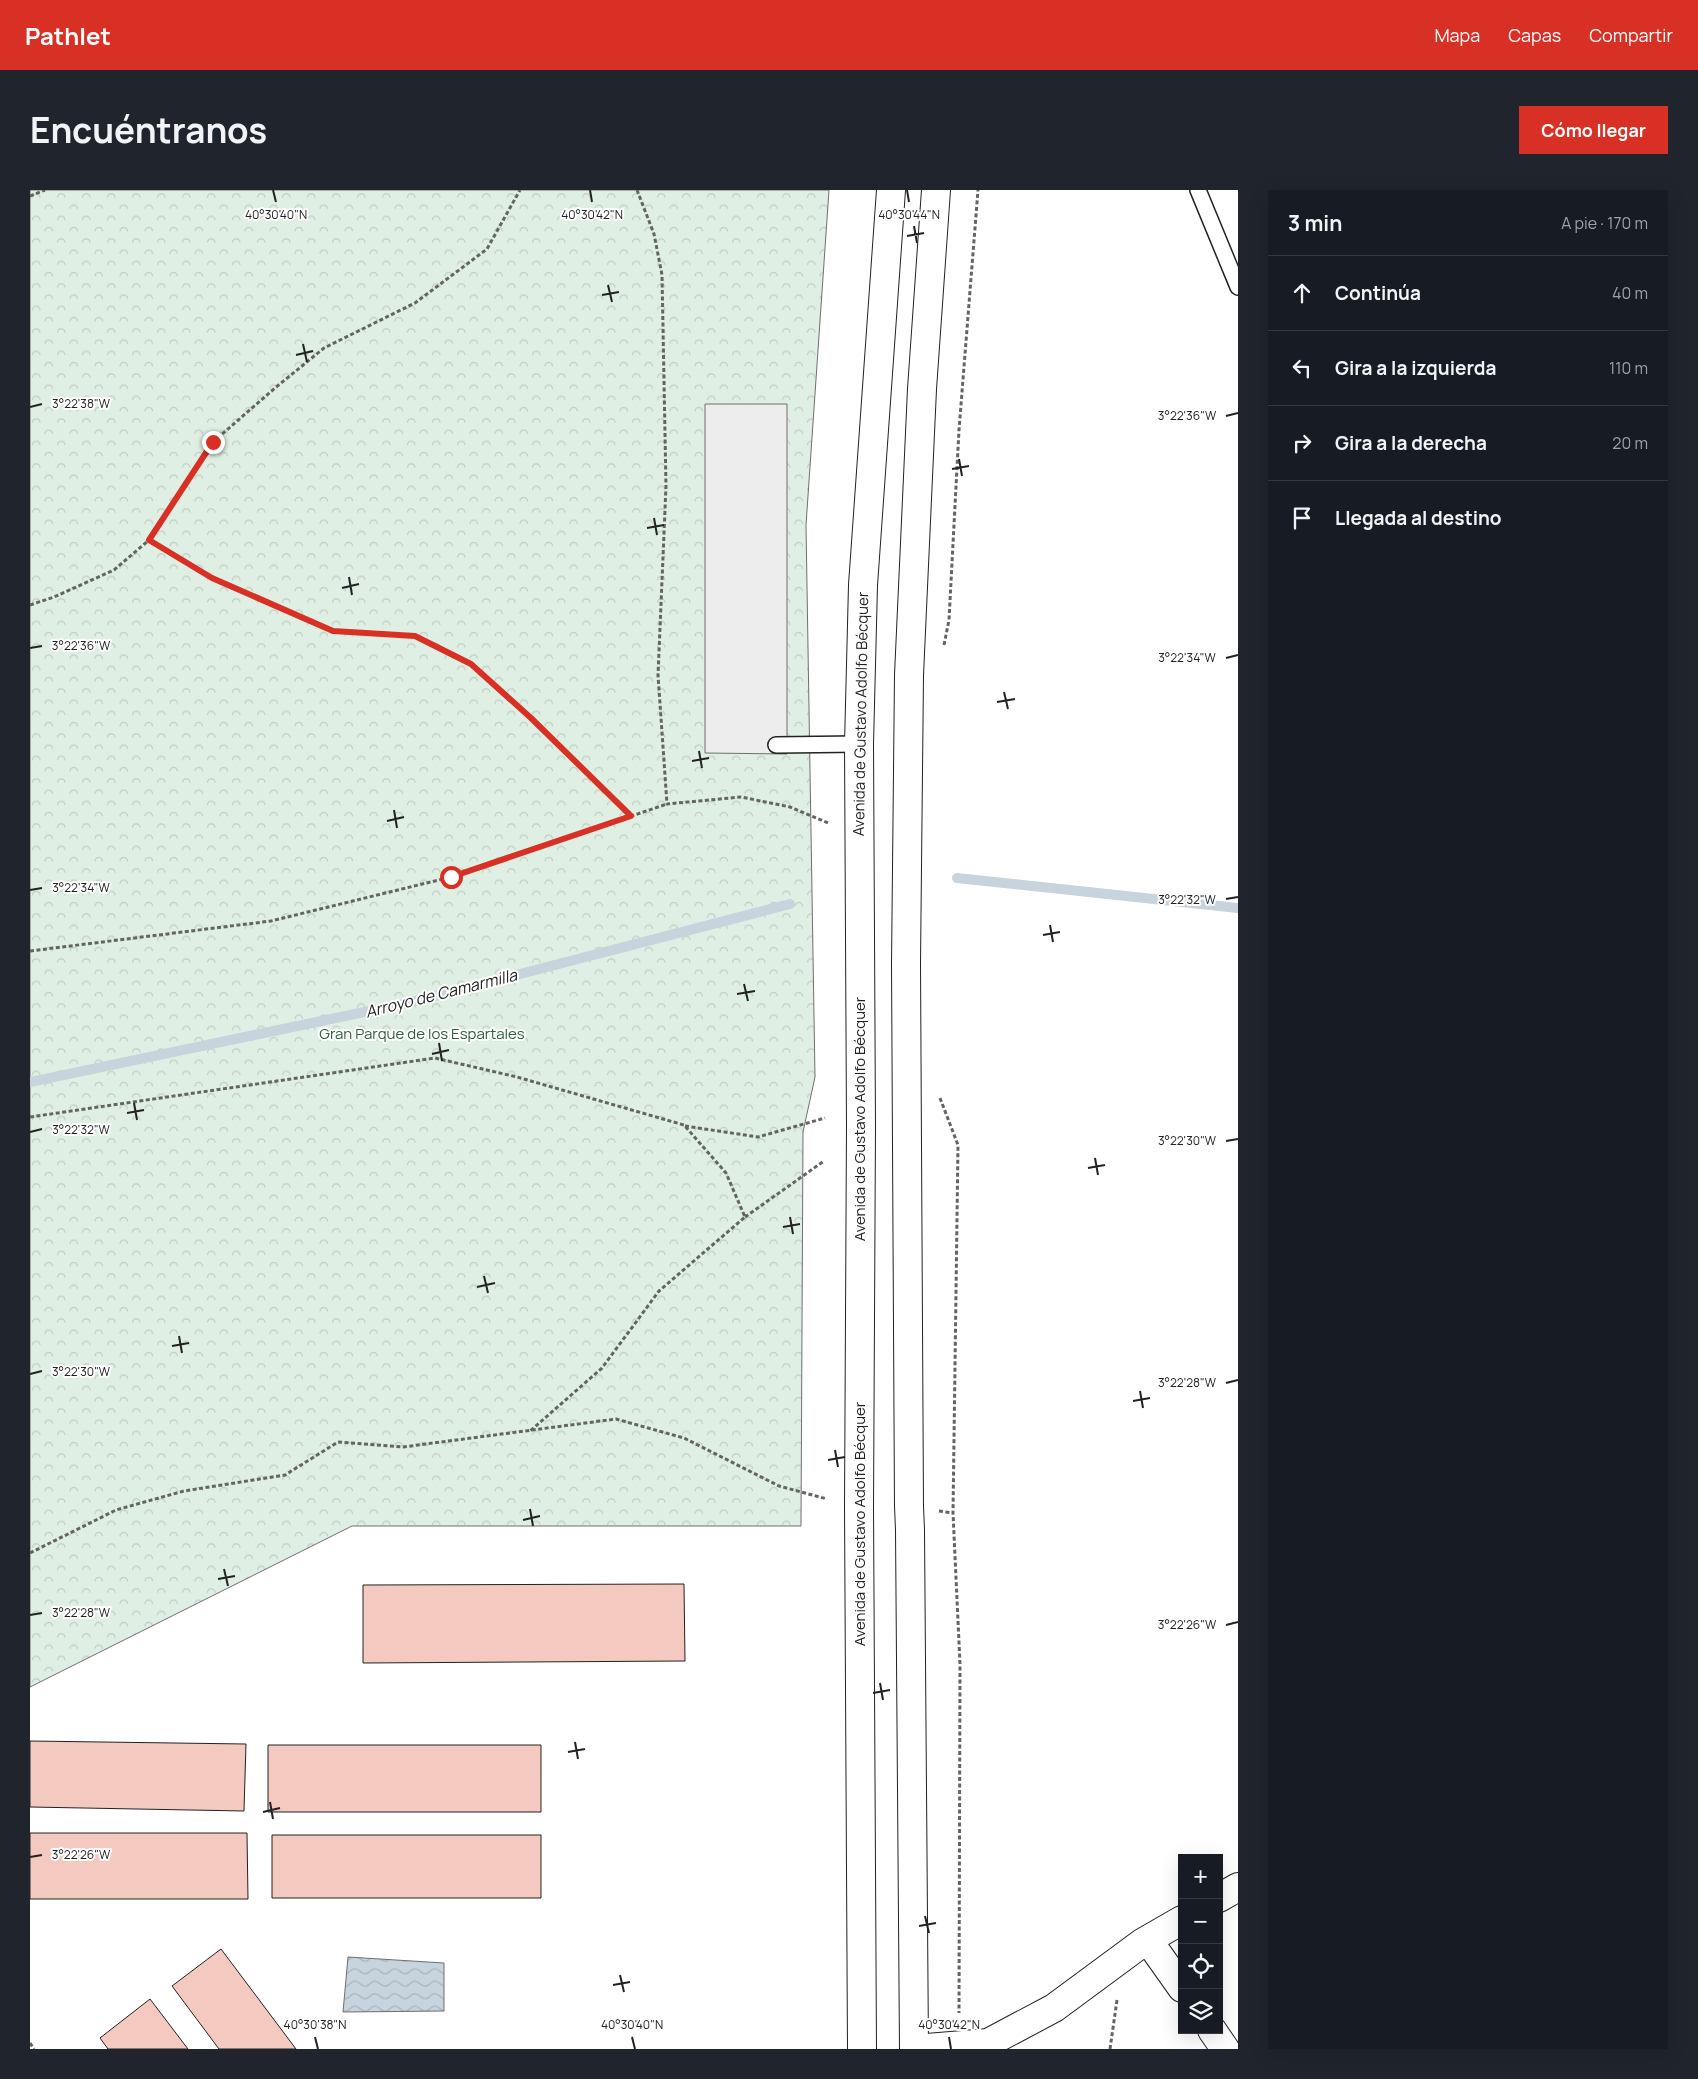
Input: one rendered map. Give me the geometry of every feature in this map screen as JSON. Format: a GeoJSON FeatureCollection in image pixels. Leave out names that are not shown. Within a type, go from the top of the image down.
{"type":"FeatureCollection","features":[{"type":"Feature","properties":{"kind":"street","name":"Avenida de Gustavo Adolfo Bécquer"},"geometry":{"type":"LineString","coordinates":[[862,2049],[859,1507],[861,1116],[859,744],[862,585],[891,190]]}},
{"type":"Feature","properties":{"kind":"street"},"geometry":{"type":"LineString","coordinates":[[936,190],[922,389],[909,715],[906,984],[914,2049],[988,2043],[1054,2008],[1148,1940],[1178,1922]]}},
{"type":"Feature","properties":{"kind":"street"},"geometry":{"type":"LineString","coordinates":[[1223,1895],[1238,1886]]}},
{"type":"Feature","properties":{"kind":"street"},"geometry":{"type":"LineString","coordinates":[[1148,1940],[1178,1982]]}},
{"type":"Feature","properties":{"kind":"street"},"geometry":{"type":"LineString","coordinates":[[1215,2034],[1225,2049]]}},
{"type":"Feature","properties":{"kind":"lane"},"geometry":{"type":"LineString","coordinates":[[1198,190],[1238,287]]}},
{"type":"Feature","properties":{"kind":"lane"},"geometry":{"type":"LineString","coordinates":[[776,745],[859,744]]}},
{"type":"Feature","properties":{"kind":"path"},"geometry":{"type":"LineString","coordinates":[[30,196],[46,190]]}},
{"type":"Feature","properties":{"kind":"path"},"geometry":{"type":"LineString","coordinates":[[30,605],[54,597],[114,570],[149,540],[213,442],[274,388],[324,348],[415,303],[487,249],[520,190]]}},
{"type":"Feature","properties":{"kind":"path"},"geometry":{"type":"LineString","coordinates":[[637,190],[654,234],[662,275],[666,486],[658,674],[667,804]]}},
{"type":"Feature","properties":{"kind":"path"},"geometry":{"type":"LineString","coordinates":[[943,647],[949,620],[959,430],[978,190]]}},
{"type":"Feature","properties":{"kind":"path"},"geometry":{"type":"LineString","coordinates":[[149,540],[212,578],[333,631],[415,636],[471,664],[531,718],[631,816]]}},
{"type":"Feature","properties":{"kind":"path"},"geometry":{"type":"LineString","coordinates":[[30,951],[272,921],[451,877],[667,804],[741,797],[790,807],[830,824]]}},
{"type":"Feature","properties":{"kind":"path"},"geometry":{"type":"LineString","coordinates":[[30,1118],[435,1058],[518,1077],[684,1125],[758,1137],[825,1118]]}},
{"type":"Feature","properties":{"kind":"path"},"geometry":{"type":"LineString","coordinates":[[937,1092],[958,1145],[954,1514],[960,1664],[959,2045]]}},
{"type":"Feature","properties":{"kind":"path"},"geometry":{"type":"LineString","coordinates":[[684,1125],[726,1173],[745,1217]]}},
{"type":"Feature","properties":{"kind":"path"},"geometry":{"type":"LineString","coordinates":[[529,1432],[602,1368],[659,1290],[745,1217],[824,1161]]}},
{"type":"Feature","properties":{"kind":"path"},"geometry":{"type":"LineString","coordinates":[[30,1553],[116,1510],[184,1491],[285,1475],[338,1442],[403,1447],[529,1432],[616,1419],[684,1438],[779,1486],[823,1498]]}},
{"type":"Feature","properties":{"kind":"path"},"geometry":{"type":"LineString","coordinates":[[30,2043],[34,2049]]}},
{"type":"Feature","properties":{"kind":"green space","name":"Gran Parque de los Espartales"},"geometry":{"type":"Polygon","coordinates":[[[30,190],[829,190],[806,525],[815,1077],[803,1132],[801,1526],[352,1526],[30,1687],[30,190]]]}},
{"type":"Feature","properties":{"kind":"shaded area"},"geometry":{"type":"Polygon","coordinates":[[[705,404],[787,404],[787,754],[705,753],[705,404]]]}},
{"type":"Feature","properties":{"kind":"water"},"geometry":{"type":"Polygon","coordinates":[[[348,1957],[444,1963],[444,2011],[343,2012],[348,1957]]]}},
{"type":"Feature","properties":{"kind":"building"},"geometry":{"type":"Polygon","coordinates":[[[684,1584],[685,1661],[363,1663],[363,1585],[684,1584]]]}},
{"type":"Feature","properties":{"kind":"building"},"geometry":{"type":"Polygon","coordinates":[[[30,1741],[246,1744],[244,1811],[30,1807],[30,1741]]]}},
{"type":"Feature","properties":{"kind":"building"},"geometry":{"type":"Polygon","coordinates":[[[268,1745],[541,1745],[541,1812],[268,1812],[268,1745]]]}},
{"type":"Feature","properties":{"kind":"building"},"geometry":{"type":"Polygon","coordinates":[[[30,1833],[247,1833],[248,1899],[30,1899],[30,1833]]]}},
{"type":"Feature","properties":{"kind":"building"},"geometry":{"type":"Polygon","coordinates":[[[272,1835],[541,1835],[541,1898],[272,1898],[272,1835]]]}},
{"type":"Feature","properties":{"kind":"building"},"geometry":{"type":"Polygon","coordinates":[[[221,1949],[296,2049],[219,2049],[172,1986],[221,1949]]]}},
{"type":"Feature","properties":{"kind":"building"},"geometry":{"type":"Polygon","coordinates":[[[150,1999],[188,2049],[108,2049],[100,2038],[150,1999]]]}},
{"type":"Feature","properties":{"kind":"waterway"},"geometry":{"type":"LineString","coordinates":[[957,878],[1238,908]]}},
{"type":"Feature","properties":{"kind":"waterway","name":"Arroyo de Camarmilla"},"geometry":{"type":"LineString","coordinates":[[30,1082],[412,1002],[790,904]]}},
{"type":"Feature","properties":{"kind":"route"},"geometry":{"type":"LineString","coordinates":[[213,442],[149,540],[212,578],[333,631],[415,636],[471,664],[531,718],[631,816],[451,877]]}}]}
